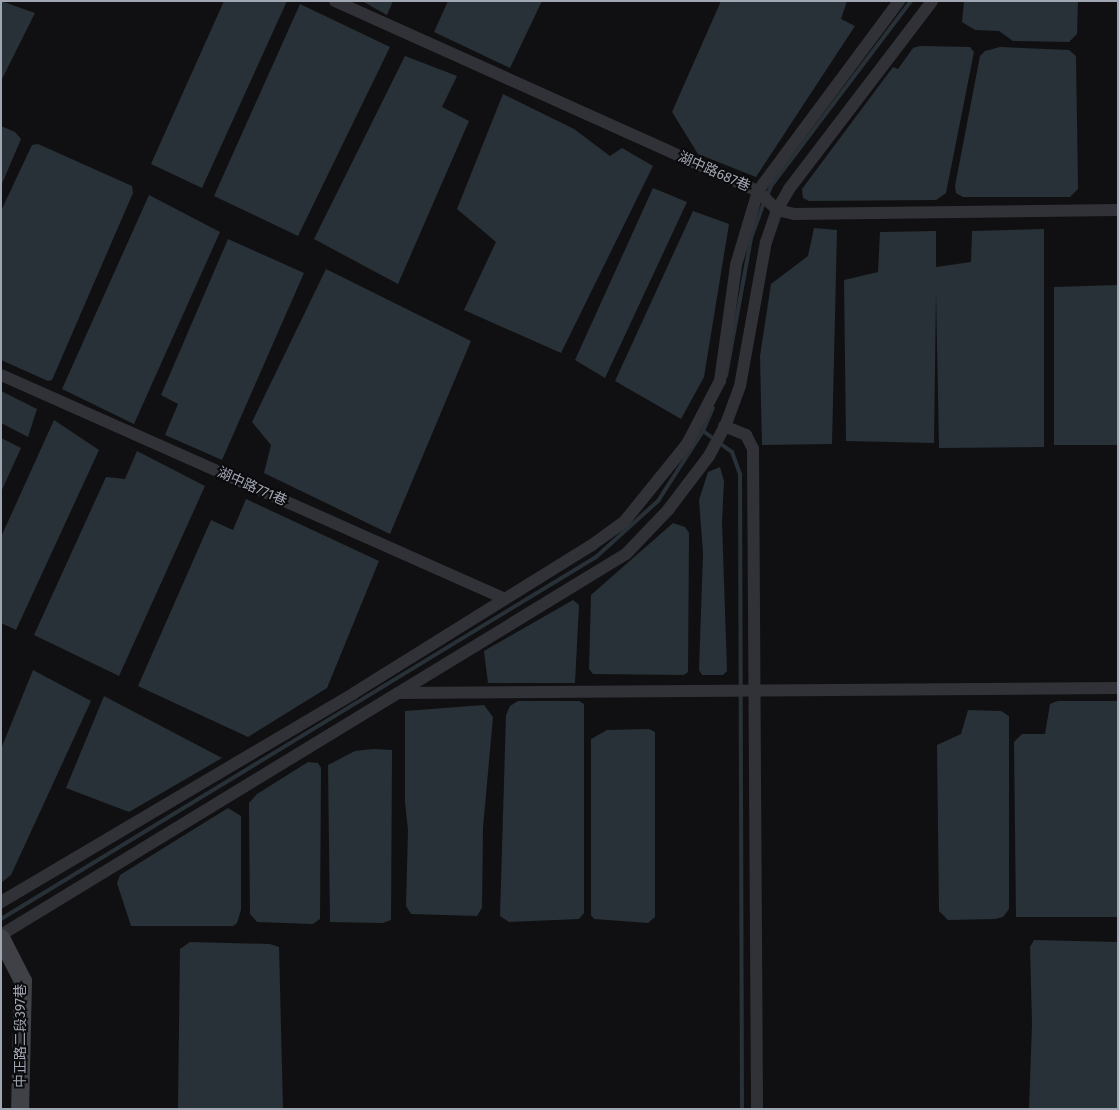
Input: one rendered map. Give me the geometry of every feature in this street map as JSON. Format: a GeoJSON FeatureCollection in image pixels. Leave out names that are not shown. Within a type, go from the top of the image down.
{"type":"FeatureCollection","features":[{"type":"Feature","properties":{"kind":"street","name":"湖中路687巷"},"geometry":{"type":"LineString","coordinates":[[335,1],[758,191],[777,210]]}},
{"type":"Feature","properties":{"kind":"street"},"geometry":{"type":"LineString","coordinates":[[1,902],[354,693],[503,598],[592,545],[624,522],[687,444],[720,381],[736,265],[758,191],[899,1]]}},
{"type":"Feature","properties":{"kind":"street"},"geometry":{"type":"LineString","coordinates":[[1,936],[626,554],[668,510],[709,456],[724,426],[740,386],[766,242],[777,210],[789,189],[932,1]]}},
{"type":"Feature","properties":{"kind":"street"},"geometry":{"type":"LineString","coordinates":[[777,210],[794,214],[1118,210]]}},
{"type":"Feature","properties":{"kind":"street","name":"湖中路771巷"},"geometry":{"type":"LineString","coordinates":[[1,376],[503,598]]}},
{"type":"Feature","properties":{"kind":"street"},"geometry":{"type":"LineString","coordinates":[[724,426],[746,435],[753,448],[752,692],[757,1109]]}},
{"type":"Feature","properties":{"kind":"street"},"geometry":{"type":"LineString","coordinates":[[397,693],[1118,688]]}},
{"type":"Feature","properties":{"kind":"street","name":"中正路二段397巷"},"geometry":{"type":"LineString","coordinates":[[1,936],[23,981],[20,1109]]}},
{"type":"Feature","properties":{"kind":"shaded area"},"geometry":{"type":"Polygon","coordinates":[[[1,1],[35,13],[1,81],[1,1]]]}},
{"type":"Feature","properties":{"kind":"shaded area"},"geometry":{"type":"Polygon","coordinates":[[[224,1],[287,1],[202,188],[151,164],[224,1]]]}},
{"type":"Feature","properties":{"kind":"shaded area"},"geometry":{"type":"Polygon","coordinates":[[[362,1],[393,1],[387,15],[362,1]]]}},
{"type":"Feature","properties":{"kind":"shaded area"},"geometry":{"type":"Polygon","coordinates":[[[448,1],[542,1],[510,68],[434,32],[448,1]]]}},
{"type":"Feature","properties":{"kind":"shaded area"},"geometry":{"type":"Polygon","coordinates":[[[721,1],[847,1],[841,19],[855,26],[756,177],[698,154],[672,112],[721,1]]]}},
{"type":"Feature","properties":{"kind":"shaded area"},"geometry":{"type":"Polygon","coordinates":[[[964,1],[1078,1],[1077,34],[1069,42],[1013,41],[999,31],[975,30],[962,22],[964,1]]]}},
{"type":"Feature","properties":{"kind":"shaded area"},"geometry":{"type":"Polygon","coordinates":[[[300,4],[390,47],[298,236],[214,196],[300,4]]]}},
{"type":"Feature","properties":{"kind":"shaded area"},"geometry":{"type":"Polygon","coordinates":[[[920,46],[970,47],[974,52],[946,193],[936,200],[809,201],[803,198],[802,189],[893,67],[898,69],[913,48],[920,46]]]}},
{"type":"Feature","properties":{"kind":"shaded area"},"geometry":{"type":"Polygon","coordinates":[[[1000,47],[1069,50],[1076,56],[1078,189],[1070,197],[963,197],[956,193],[955,186],[980,56],[985,51],[1000,47]]]}},
{"type":"Feature","properties":{"kind":"shaded area"},"geometry":{"type":"Polygon","coordinates":[[[405,56],[457,76],[442,107],[469,121],[398,284],[314,239],[405,56]]]}},
{"type":"Feature","properties":{"kind":"shaded area"},"geometry":{"type":"Polygon","coordinates":[[[503,94],[574,129],[610,156],[622,148],[653,166],[561,353],[464,310],[496,242],[457,209],[503,94]]]}},
{"type":"Feature","properties":{"kind":"shaded area"},"geometry":{"type":"Polygon","coordinates":[[[1,126],[15,132],[21,139],[1,186],[1,126]]]}},
{"type":"Feature","properties":{"kind":"shaded area"},"geometry":{"type":"Polygon","coordinates":[[[38,144],[132,186],[133,193],[52,380],[48,381],[1,360],[1,211],[32,145],[38,144]]]}},
{"type":"Feature","properties":{"kind":"shaded area"},"geometry":{"type":"Polygon","coordinates":[[[653,188],[687,202],[605,378],[575,360],[653,188]]]}},
{"type":"Feature","properties":{"kind":"shaded area"},"geometry":{"type":"Polygon","coordinates":[[[149,195],[220,232],[134,424],[62,389],[149,195]]]}},
{"type":"Feature","properties":{"kind":"shaded area"},"geometry":{"type":"Polygon","coordinates":[[[693,211],[729,224],[704,377],[681,419],[615,381],[693,211]]]}},
{"type":"Feature","properties":{"kind":"shaded area"},"geometry":{"type":"Polygon","coordinates":[[[814,228],[837,230],[832,444],[762,445],[760,356],[771,284],[808,256],[814,228]]]}},
{"type":"Feature","properties":{"kind":"shaded area"},"geometry":{"type":"Polygon","coordinates":[[[1044,229],[1044,447],[939,448],[936,292],[934,443],[846,441],[844,280],[878,272],[880,232],[936,231],[936,267],[971,262],[972,231],[1044,229]]]}},
{"type":"Feature","properties":{"kind":"shaded area"},"geometry":{"type":"Polygon","coordinates":[[[228,239],[304,273],[222,460],[165,435],[178,404],[161,395],[228,239]]]}},
{"type":"Feature","properties":{"kind":"shaded area"},"geometry":{"type":"Polygon","coordinates":[[[326,269],[471,341],[390,534],[264,473],[271,445],[252,422],[326,269]]]}},
{"type":"Feature","properties":{"kind":"shaded area"},"geometry":{"type":"Polygon","coordinates":[[[1118,285],[1118,445],[1054,445],[1054,287],[1118,285]]]}},
{"type":"Feature","properties":{"kind":"shaded area"},"geometry":{"type":"Polygon","coordinates":[[[1,391],[37,409],[28,437],[1,423],[1,391]]]}},
{"type":"Feature","properties":{"kind":"shaded area"},"geometry":{"type":"Polygon","coordinates":[[[54,420],[99,450],[16,630],[1,623],[1,537],[54,420]]]}},
{"type":"Feature","properties":{"kind":"shaded area"},"geometry":{"type":"Polygon","coordinates":[[[1,438],[21,448],[1,492],[1,438]]]}},
{"type":"Feature","properties":{"kind":"shaded area"},"geometry":{"type":"Polygon","coordinates":[[[137,451],[205,486],[119,676],[34,635],[106,477],[125,479],[137,451]]]}},
{"type":"Feature","properties":{"kind":"shaded area"},"geometry":{"type":"Polygon","coordinates":[[[720,467],[724,481],[722,522],[727,671],[723,675],[702,675],[699,670],[703,553],[699,500],[708,472],[720,467]]]}},
{"type":"Feature","properties":{"kind":"shaded area"},"geometry":{"type":"Polygon","coordinates":[[[246,499],[379,561],[327,688],[248,737],[138,686],[211,520],[233,530],[246,499]]]}},
{"type":"Feature","properties":{"kind":"shaded area"},"geometry":{"type":"Polygon","coordinates":[[[673,523],[685,527],[689,533],[688,672],[684,675],[593,674],[589,669],[591,595],[673,523]]]}},
{"type":"Feature","properties":{"kind":"shaded area"},"geometry":{"type":"Polygon","coordinates":[[[573,600],[579,605],[575,683],[488,683],[484,651],[573,600]]]}},
{"type":"Feature","properties":{"kind":"shaded area"},"geometry":{"type":"Polygon","coordinates":[[[33,670],[91,701],[11,875],[1,883],[1,749],[33,670]]]}},
{"type":"Feature","properties":{"kind":"shaded area"},"geometry":{"type":"Polygon","coordinates":[[[104,696],[222,758],[129,812],[66,788],[104,696]]]}},
{"type":"Feature","properties":{"kind":"shaded area"},"geometry":{"type":"Polygon","coordinates":[[[518,701],[579,701],[584,704],[584,913],[579,919],[509,922],[500,916],[506,715],[510,706],[518,701]]]}},
{"type":"Feature","properties":{"kind":"shaded area"},"geometry":{"type":"Polygon","coordinates":[[[1058,701],[1118,701],[1118,917],[1016,917],[1014,742],[1022,734],[1045,734],[1050,704],[1058,701]]]}},
{"type":"Feature","properties":{"kind":"shaded area"},"geometry":{"type":"Polygon","coordinates":[[[484,705],[493,717],[483,828],[482,908],[477,916],[411,914],[406,906],[408,830],[405,802],[405,711],[484,705]]]}},
{"type":"Feature","properties":{"kind":"shaded area"},"geometry":{"type":"Polygon","coordinates":[[[968,710],[1001,711],[1009,716],[1009,909],[1003,917],[995,919],[948,920],[939,911],[937,745],[961,734],[968,710]]]}},
{"type":"Feature","properties":{"kind":"shaded area"},"geometry":{"type":"Polygon","coordinates":[[[649,729],[655,732],[655,917],[648,923],[594,919],[591,915],[591,739],[607,730],[649,729]]]}},
{"type":"Feature","properties":{"kind":"shaded area"},"geometry":{"type":"Polygon","coordinates":[[[373,749],[392,750],[391,920],[383,923],[330,922],[328,765],[355,751],[373,749]]]}},
{"type":"Feature","properties":{"kind":"shaded area"},"geometry":{"type":"Polygon","coordinates":[[[308,762],[318,763],[321,768],[320,919],[313,924],[257,922],[250,914],[249,803],[257,794],[308,762]]]}},
{"type":"Feature","properties":{"kind":"shaded area"},"geometry":{"type":"Polygon","coordinates":[[[228,808],[241,816],[241,910],[237,923],[233,926],[131,926],[117,883],[120,875],[228,808]]]}},
{"type":"Feature","properties":{"kind":"shaded area"},"geometry":{"type":"Polygon","coordinates":[[[1034,940],[1118,942],[1118,1109],[1029,1109],[1032,1024],[1030,947],[1034,940]]]}},
{"type":"Feature","properties":{"kind":"shaded area"},"geometry":{"type":"Polygon","coordinates":[[[190,942],[270,944],[279,947],[283,1109],[178,1109],[180,949],[190,942]]]}},
{"type":"Feature","properties":{"kind":"waterway"},"geometry":{"type":"LineString","coordinates":[[767,196],[771,186],[911,1]]}},
{"type":"Feature","properties":{"kind":"waterway"},"geometry":{"type":"LineString","coordinates":[[726,376],[751,238],[764,202]]}},
{"type":"Feature","properties":{"kind":"waterway"},"geometry":{"type":"LineString","coordinates":[[1,919],[596,557],[658,501],[703,431],[713,408]]}},
{"type":"Feature","properties":{"kind":"waterway"},"geometry":{"type":"LineString","coordinates":[[703,431],[732,452],[740,474],[742,1109]]}}]}
